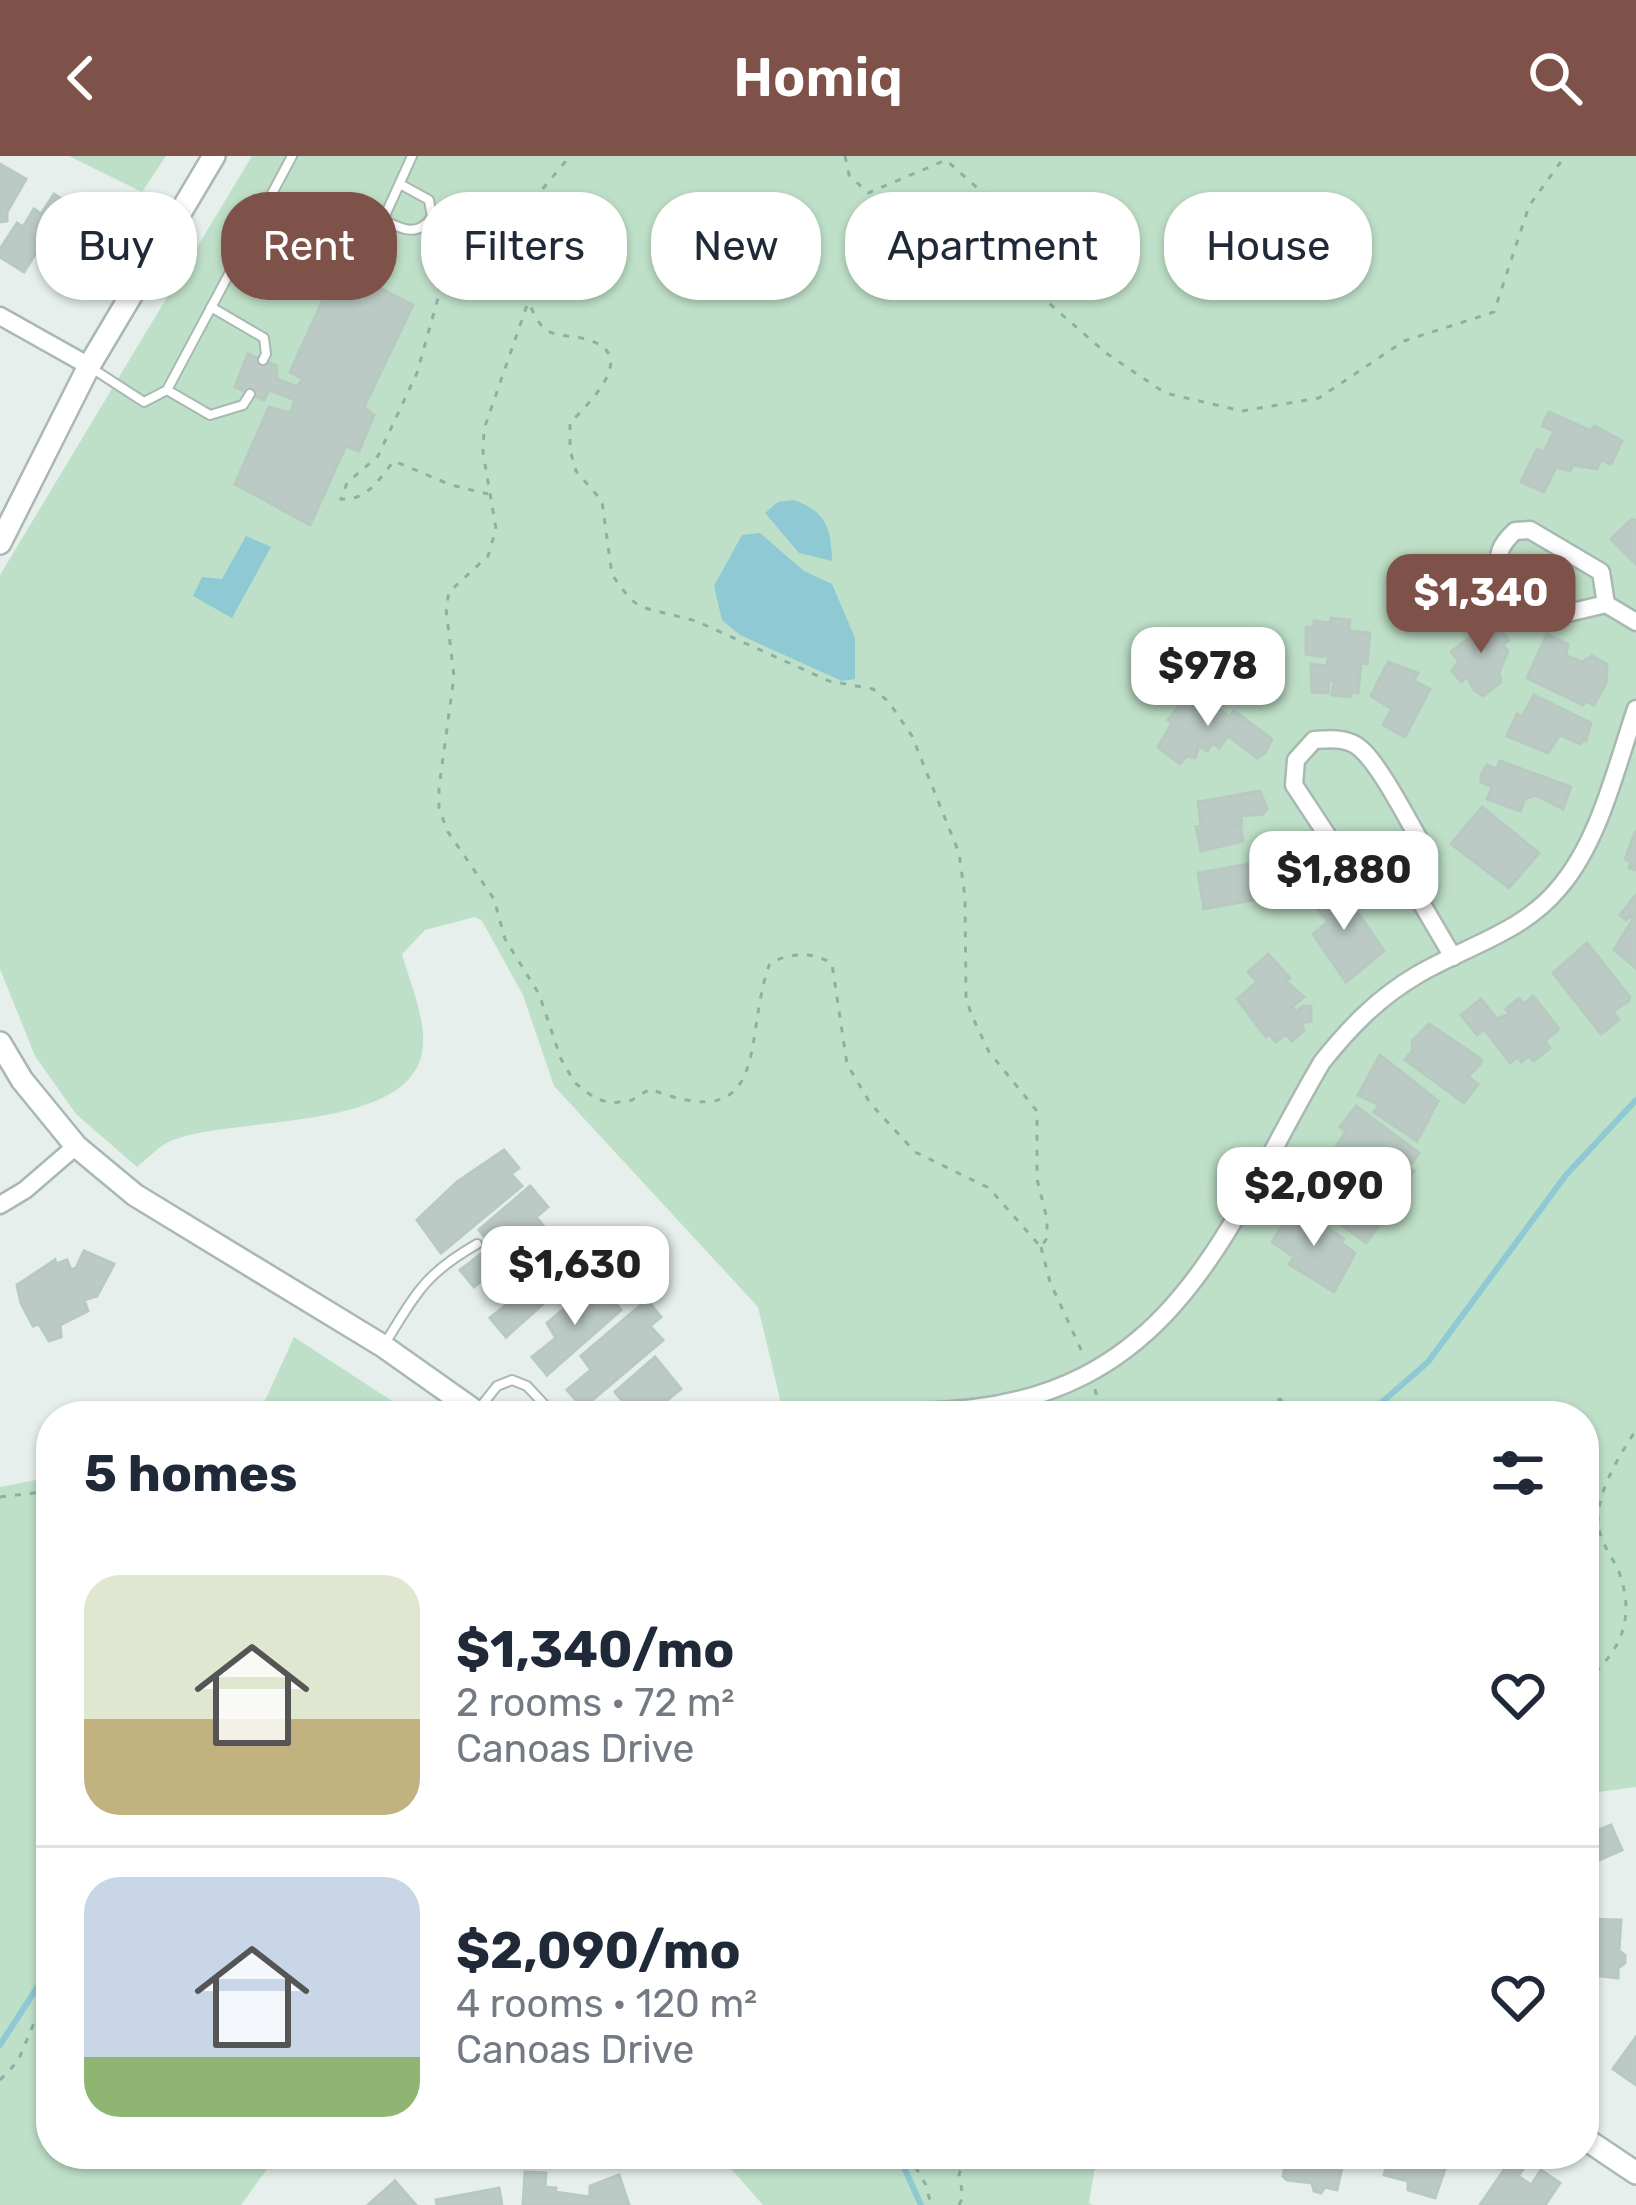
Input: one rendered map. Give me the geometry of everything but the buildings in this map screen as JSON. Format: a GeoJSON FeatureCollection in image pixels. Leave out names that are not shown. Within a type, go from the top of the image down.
{"type":"FeatureCollection","features":[{"type":"Feature","properties":{"kind":"street"},"geometry":{"type":"LineString","coordinates":[[0,543],[89,366],[214,156]]}},
{"type":"Feature","properties":{"kind":"street"},"geometry":{"type":"LineString","coordinates":[[0,316],[89,366]]}},
{"type":"Feature","properties":{"kind":"street"},"geometry":{"type":"LineString","coordinates":[[1606,604],[1600,572],[1529,530],[1515,531],[1502,544],[1498,559],[1502,573],[1568,613],[1606,604],[1636,622]]}},
{"type":"Feature","properties":{"kind":"street"},"geometry":{"type":"LineString","coordinates":[[1004,1401],[1059,1387],[1131,1346],[1204,1271],[1322,1062],[1346,1032],[1386,994],[1514,928],[1561,887],[1578,861],[1607,794],[1636,709]]}},
{"type":"Feature","properties":{"kind":"street"},"geometry":{"type":"LineString","coordinates":[[1416,894],[1379,892],[1356,879],[1294,785],[1296,760],[1314,740],[1340,738],[1361,748],[1396,801],[1425,849],[1416,894],[1453,957]]}},
{"type":"Feature","properties":{"kind":"street"},"geometry":{"type":"LineString","coordinates":[[0,1043],[22,1080],[76,1146],[163,1213],[383,1346],[462,1401]]}},
{"type":"Feature","properties":{"kind":"street"},"geometry":{"type":"LineString","coordinates":[[0,1205],[76,1146]]}},
{"type":"Feature","properties":{"kind":"street"},"geometry":{"type":"LineString","coordinates":[[1599,2148],[1636,2173]]}},
{"type":"Feature","properties":{"kind":"lane"},"geometry":{"type":"LineString","coordinates":[[89,366],[144,402],[167,390],[292,156]]}},
{"type":"Feature","properties":{"kind":"lane"},"geometry":{"type":"LineString","coordinates":[[412,156],[383,220],[405,231],[421,229]]}},
{"type":"Feature","properties":{"kind":"lane"},"geometry":{"type":"LineString","coordinates":[[400,184],[421,196]]}},
{"type":"Feature","properties":{"kind":"lane"},"geometry":{"type":"LineString","coordinates":[[212,307],[264,338],[263,361]]}},
{"type":"Feature","properties":{"kind":"lane"},"geometry":{"type":"LineString","coordinates":[[167,390],[210,415],[243,405],[250,394]]}},
{"type":"Feature","properties":{"kind":"lane"},"geometry":{"type":"LineString","coordinates":[[383,1346],[439,1266],[477,1244]]}},
{"type":"Feature","properties":{"kind":"lane"},"geometry":{"type":"LineString","coordinates":[[487,1401],[497,1386],[512,1380],[527,1386],[541,1401]]}},
{"type":"Feature","properties":{"kind":"path"},"geometry":{"type":"LineString","coordinates":[[540,192],[570,156]]}},
{"type":"Feature","properties":{"kind":"path"},"geometry":{"type":"LineString","coordinates":[[845,156],[849,175],[868,193],[946,160],[1024,230],[1044,299],[1106,352],[1166,393],[1242,411],[1319,398],[1404,341],[1494,313],[1529,206],[1564,156]]}},
{"type":"Feature","properties":{"kind":"path"},"geometry":{"type":"LineString","coordinates":[[437,300],[417,373],[378,456],[347,483],[341,500],[367,493],[394,461],[452,485],[490,494]]}},
{"type":"Feature","properties":{"kind":"path"},"geometry":{"type":"LineString","coordinates":[[530,300],[484,429],[495,541],[488,556],[449,592],[446,609],[454,676],[439,788],[448,832],[494,899],[506,939],[538,994],[561,1059],[574,1083],[596,1099],[632,1100],[650,1089],[693,1105],[721,1100],[749,1067],[770,963],[795,955],[823,958],[832,964],[847,1064],[870,1103],[915,1152],[989,1188],[1041,1247],[1050,1282],[1084,1355]]}},
{"type":"Feature","properties":{"kind":"path"},"geometry":{"type":"LineString","coordinates":[[529,303],[551,333],[589,339],[602,345],[609,356],[604,386],[570,423],[569,436],[576,471],[602,501],[612,575],[618,587],[641,607],[696,621],[829,681],[873,689],[888,701],[912,736],[959,853],[965,897],[966,996],[971,1014],[989,1052],[1036,1111],[1036,1179],[1047,1219],[1047,1238],[1041,1247]]}},
{"type":"Feature","properties":{"kind":"path"},"geometry":{"type":"LineString","coordinates":[[1095,1388],[1098,1401]]}},
{"type":"Feature","properties":{"kind":"path"},"geometry":{"type":"LineString","coordinates":[[1599,1512],[1606,1486],[1636,1430]]}},
{"type":"Feature","properties":{"kind":"path"},"geometry":{"type":"LineString","coordinates":[[0,1497],[36,1496]]}},
{"type":"Feature","properties":{"kind":"path"},"geometry":{"type":"LineString","coordinates":[[1599,1534],[1624,1580],[1632,1613],[1618,1649],[1599,1667]]}},
{"type":"Feature","properties":{"kind":"path"},"geometry":{"type":"LineString","coordinates":[[0,2080],[18,2061],[36,2022]]}},
{"type":"Feature","properties":{"kind":"path"},"geometry":{"type":"LineString","coordinates":[[916,2169],[931,2205]]}},
{"type":"Feature","properties":{"kind":"path"},"geometry":{"type":"LineString","coordinates":[[959,2205],[961,2169]]}},
{"type":"Feature","properties":{"kind":"green space"},"geometry":{"type":"Polygon","coordinates":[[[69,156],[166,156],[142,192],[69,156]]]}},
{"type":"Feature","properties":{"kind":"green space"},"geometry":{"type":"Polygon","coordinates":[[[252,156],[1636,156],[1636,1787],[1599,1792],[1599,1401],[780,1401],[758,1307],[554,1086],[523,995],[482,921],[475,917],[425,930],[402,954],[420,1016],[422,1053],[409,1078],[385,1097],[314,1117],[173,1140],[137,1167],[76,1114],[35,1056],[0,969],[0,575],[165,300],[197,300],[197,247],[221,208],[221,300],[397,300],[397,192],[230,192],[252,156]]]}},
{"type":"Feature","properties":{"kind":"green space"},"geometry":{"type":"Polygon","coordinates":[[[294,1337],[392,1401],[265,1401],[294,1337]]]}},
{"type":"Feature","properties":{"kind":"green space"},"geometry":{"type":"Polygon","coordinates":[[[36,1480],[36,2169],[267,2169],[241,2205],[0,2205],[0,1487],[36,1480]]]}},
{"type":"Feature","properties":{"kind":"green space"},"geometry":{"type":"Polygon","coordinates":[[[731,2169],[1095,2169],[1089,2203],[1093,2205],[763,2205],[731,2169]]]}},
{"type":"Feature","properties":{"kind":"water"},"geometry":{"type":"Polygon","coordinates":[[[794,500],[825,522],[832,561],[799,553],[765,513],[778,502],[794,500]]]}},
{"type":"Feature","properties":{"kind":"water"},"geometry":{"type":"Polygon","coordinates":[[[760,533],[804,571],[832,584],[855,638],[855,679],[842,681],[740,635],[722,620],[714,586],[742,535],[760,533]]]}},
{"type":"Feature","properties":{"kind":"water"},"geometry":{"type":"Polygon","coordinates":[[[246,536],[271,547],[232,618],[193,596],[202,577],[222,579],[246,536]]]}},
{"type":"Feature","properties":{"kind":"waterway"},"geometry":{"type":"LineString","coordinates":[[1383,1401],[1428,1362],[1566,1175],[1636,1100]]}},
{"type":"Feature","properties":{"kind":"waterway"},"geometry":{"type":"LineString","coordinates":[[0,2045],[36,1989]]}},
{"type":"Feature","properties":{"kind":"waterway"},"geometry":{"type":"LineString","coordinates":[[905,2169],[921,2205]]}}]}
